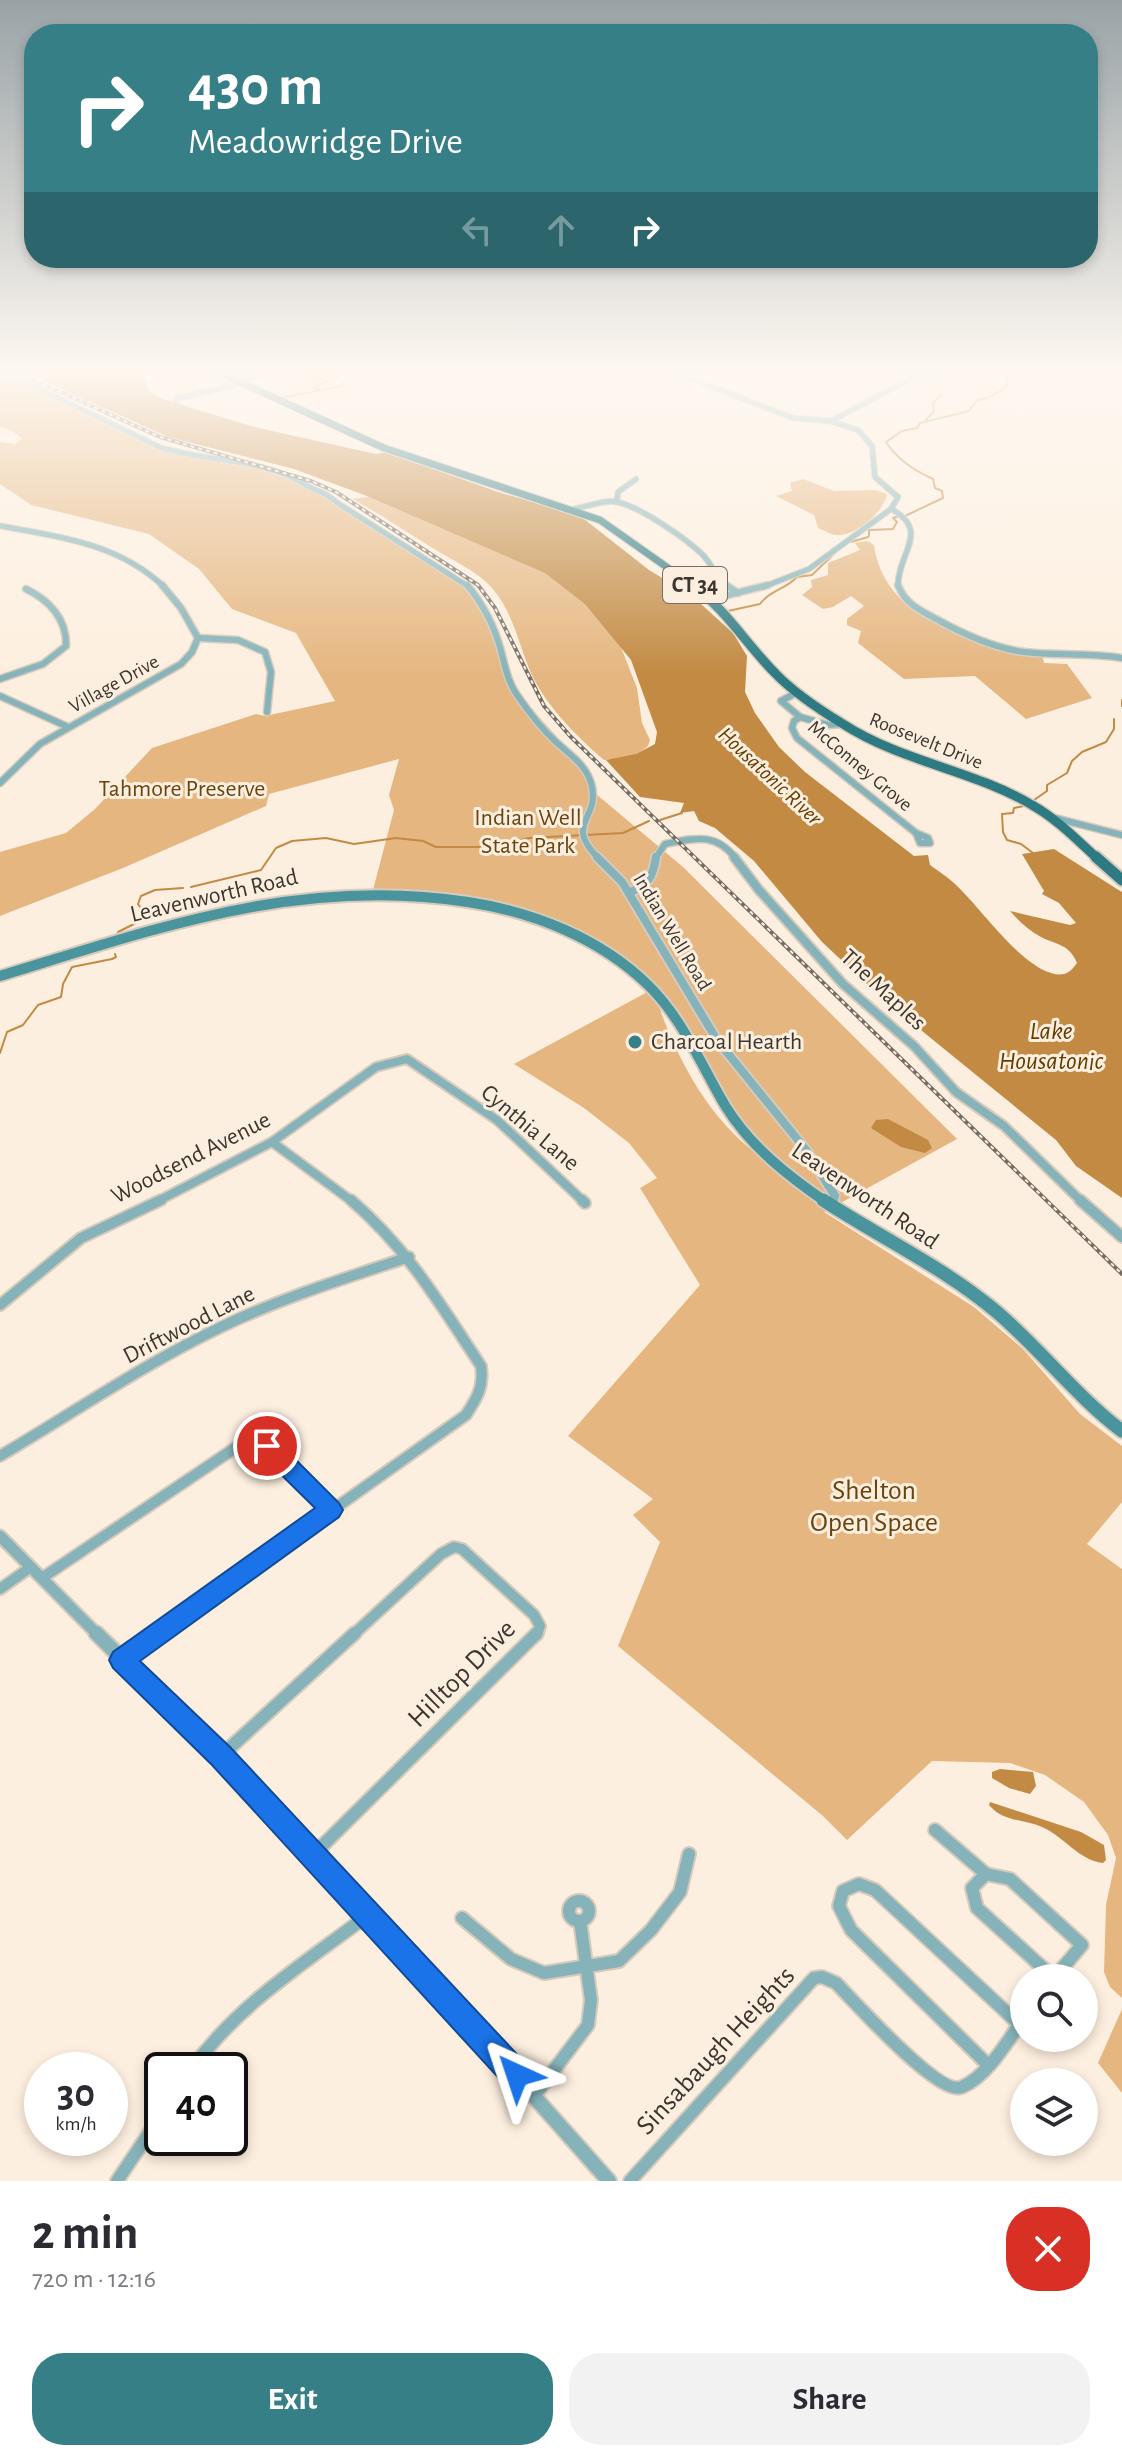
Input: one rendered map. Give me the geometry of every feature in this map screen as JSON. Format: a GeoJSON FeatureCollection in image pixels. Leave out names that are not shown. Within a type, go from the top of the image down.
{"type":"FeatureCollection","features":[{"type":"Feature","properties":{"kind":"main road","name":"Roosevelt Drive"},"geometry":{"type":"LineString","coordinates":[[455,473],[574,509],[611,527],[712,599],[776,675],[842,724],[903,756],[1010,794],[1051,817],[1122,880]]}},
{"type":"Feature","properties":{"kind":"main road","name":"Leavenworth Road"},"geometry":{"type":"LineString","coordinates":[[0,976],[232,909],[307,895],[372,892],[423,894],[506,909],[550,924],[601,948],[645,981],[681,1022],[744,1133],[773,1162],[831,1204],[963,1287],[1025,1336],[1092,1407],[1122,1431]]}},
{"type":"Feature","properties":{"kind":"street","name":"Indian Well Road"},"geometry":{"type":"LineString","coordinates":[[280,473],[327,493],[386,535],[459,578],[475,594],[497,636],[508,679],[516,694],[555,741],[579,761],[589,776],[595,796],[581,835],[584,844],[611,869],[629,893],[725,1052],[820,1169],[834,1191],[831,1204]]}},
{"type":"Feature","properties":{"kind":"street"},"geometry":{"type":"LineString","coordinates":[[712,599],[813,567],[891,509],[898,495],[874,473]]}},
{"type":"Feature","properties":{"kind":"street"},"geometry":{"type":"LineString","coordinates":[[617,501],[618,492],[636,479]]}},
{"type":"Feature","properties":{"kind":"street"},"geometry":{"type":"LineString","coordinates":[[574,509],[617,501],[645,514],[695,548],[711,564],[718,580],[738,593]]}},
{"type":"Feature","properties":{"kind":"street"},"geometry":{"type":"LineString","coordinates":[[891,509],[906,517],[911,524],[911,538],[896,584],[899,593],[912,605],[961,633],[998,646],[1024,652],[1097,654],[1122,658]]}},
{"type":"Feature","properties":{"kind":"street"},"geometry":{"type":"LineString","coordinates":[[0,526],[103,546],[165,585],[198,638],[236,640],[261,650],[269,660],[267,712]]}},
{"type":"Feature","properties":{"kind":"street"},"geometry":{"type":"LineString","coordinates":[[0,679],[43,664],[66,646],[63,627],[48,601],[26,589]]}},
{"type":"Feature","properties":{"kind":"street","name":"Village Drive"},"geometry":{"type":"LineString","coordinates":[[0,783],[40,744],[172,671],[192,652],[198,638]]}},
{"type":"Feature","properties":{"kind":"street"},"geometry":{"type":"LineString","coordinates":[[798,692],[781,701],[800,717]]}},
{"type":"Feature","properties":{"kind":"street"},"geometry":{"type":"LineString","coordinates":[[0,696],[68,727]]}},
{"type":"Feature","properties":{"kind":"street","name":"McConney Grove"},"geometry":{"type":"LineString","coordinates":[[842,724],[828,725],[800,717],[794,721],[792,728],[797,738],[916,833]]}},
{"type":"Feature","properties":{"kind":"street"},"geometry":{"type":"LineString","coordinates":[[1051,817],[1122,835]]}},
{"type":"Feature","properties":{"kind":"street","name":"The Maples"},"geometry":{"type":"LineString","coordinates":[[629,893],[644,886],[653,877],[656,854],[665,844],[702,837],[715,839],[727,847],[759,890],[843,984],[914,1046],[956,1092],[1004,1126],[1122,1237]]}},
{"type":"Feature","properties":{"kind":"street","name":"Woodsend Avenue"},"geometry":{"type":"LineString","coordinates":[[0,1305],[81,1238],[221,1171],[272,1142],[376,1067],[407,1059]]}},
{"type":"Feature","properties":{"kind":"street","name":"Cynthia Lane"},"geometry":{"type":"LineString","coordinates":[[407,1059],[497,1120],[585,1203]]}},
{"type":"Feature","properties":{"kind":"street"},"geometry":{"type":"LineString","coordinates":[[122,1660],[466,1415],[483,1381],[476,1356],[409,1257],[378,1223],[344,1194],[272,1142]]}},
{"type":"Feature","properties":{"kind":"street","name":"Driftwood Lane"},"geometry":{"type":"LineString","coordinates":[[0,1456],[147,1366],[223,1326],[333,1282],[409,1257]]}},
{"type":"Feature","properties":{"kind":"street"},"geometry":{"type":"LineString","coordinates":[[42,1578],[241,1444],[255,1442],[267,1446],[331,1510]]}},
{"type":"Feature","properties":{"kind":"street"},"geometry":{"type":"LineString","coordinates":[[0,1536],[221,1756],[535,2095],[609,2181]]}},
{"type":"Feature","properties":{"kind":"street","name":"Hilltop Drive"},"geometry":{"type":"LineString","coordinates":[[221,1756],[441,1554],[454,1547],[462,1549],[534,1615],[540,1626],[536,1637],[312,1855]]}},
{"type":"Feature","properties":{"kind":"street"},"geometry":{"type":"LineString","coordinates":[[0,1589],[31,1567]]}},
{"type":"Feature","properties":{"kind":"street"},"geometry":{"type":"LineString","coordinates":[[935,1830],[986,1874],[1010,1879],[1082,1945],[1066,1964]]}},
{"type":"Feature","properties":{"kind":"street"},"geometry":{"type":"LineString","coordinates":[[462,1918],[511,1959],[544,1973],[619,1961],[651,1930],[680,1892],[689,1854]]}},
{"type":"Feature","properties":{"kind":"street"},"geometry":{"type":"LineString","coordinates":[[986,1874],[972,1888],[977,1908],[1039,1964]]}},
{"type":"Feature","properties":{"kind":"street","name":"Sinsabaugh Heights"},"geometry":{"type":"LineString","coordinates":[[986,2063],[851,1930],[839,1906],[843,1891],[859,1884],[875,1890],[1010,2010]]}},
{"type":"Feature","properties":{"kind":"street"},"geometry":{"type":"LineString","coordinates":[[204,2052],[242,2012],[368,1915]]}},
{"type":"Feature","properties":{"kind":"street"},"geometry":{"type":"LineString","coordinates":[[535,2095],[588,2025],[591,2000],[580,1921]]}},
{"type":"Feature","properties":{"kind":"street","name":"Sinsabaugh Heights"},"geometry":{"type":"LineString","coordinates":[[630,2181],[814,1978],[822,1977],[836,1983],[941,2085],[954,2089],[965,2087],[1010,2035]]}},
{"type":"Feature","properties":{"kind":"street"},"geometry":{"type":"LineString","coordinates":[[117,2181],[144,2141]]}},
{"type":"Feature","properties":{"kind":"green space"},"geometry":{"type":"Polygon","coordinates":[[[0,473],[282,473],[327,492],[342,505],[471,587],[504,650],[508,672],[519,695],[578,760],[591,777],[596,794],[683,867],[957,1139],[824,1212],[974,1307],[1023,1349],[1080,1414],[1122,1446],[1122,1502],[1087,1544],[1122,1569],[1122,1998],[1110,1987],[1104,1972],[1106,1905],[1116,1858],[1108,1835],[1084,1802],[1045,1775],[1010,1763],[932,1761],[847,1840],[823,1816],[618,1646],[660,1542],[633,1515],[653,1499],[568,1436],[700,1285],[640,1188],[657,1178],[629,1143],[584,1108],[514,1064],[653,989],[670,1035],[706,1101],[738,1138],[757,1154],[695,1053],[680,1013],[664,994],[625,960],[499,904],[437,894],[373,890],[394,810],[389,795],[399,759],[269,794],[266,806],[123,868],[0,916],[0,852],[66,833],[95,809],[152,748],[256,714],[265,716],[335,701],[296,633],[232,609],[199,569],[149,534],[31,505],[0,484],[0,473]]]}},
{"type":"Feature","properties":{"kind":"green space"},"geometry":{"type":"Polygon","coordinates":[[[803,479],[834,491],[875,490],[887,494],[881,508],[868,522],[852,532],[834,535],[818,528],[814,515],[776,496],[792,491],[790,483],[803,479]]]}},
{"type":"Feature","properties":{"kind":"green space","name":"Indian Well State Park"},"geometry":{"type":"Polygon","coordinates":[[[372,496],[560,577],[617,637],[637,688],[642,723],[650,740],[648,746],[633,755],[604,760],[593,751],[541,692],[499,596],[473,572],[353,499],[372,496]]]}},
{"type":"Feature","properties":{"kind":"green space"},"geometry":{"type":"Polygon","coordinates":[[[867,541],[874,545],[882,572],[896,594],[915,611],[963,635],[1042,654],[1044,663],[1067,664],[1092,698],[1026,719],[975,676],[904,679],[858,643],[861,631],[847,625],[847,619],[864,606],[851,596],[823,609],[802,595],[812,587],[811,580],[828,575],[828,563],[860,550],[855,543],[867,541]]]}},
{"type":"Feature","properties":{"kind":"green space"},"geometry":{"type":"Polygon","coordinates":[[[1122,2009],[1122,2093],[1098,2063],[1122,2009]]]}},
{"type":"Feature","properties":{"kind":"water","name":"Lake Housatonic"},"geometry":{"type":"Polygon","coordinates":[[[304,473],[444,473],[579,515],[649,570],[691,595],[733,633],[747,656],[745,692],[755,713],[779,747],[805,772],[914,856],[928,855],[930,865],[955,884],[1025,958],[1038,967],[1063,974],[1077,963],[1066,949],[1032,931],[1010,911],[1070,925],[1076,923],[1059,903],[1042,894],[1044,891],[1022,854],[1054,849],[1122,892],[1122,1198],[1076,1166],[1056,1140],[884,1000],[822,942],[754,861],[715,828],[699,821],[694,811],[680,813],[684,803],[640,797],[606,760],[636,754],[655,744],[657,732],[631,660],[585,604],[545,573],[367,496],[304,473]]]}},
{"type":"Feature","properties":{"kind":"water"},"geometry":{"type":"Polygon","coordinates":[[[888,1119],[928,1140],[932,1148],[925,1153],[901,1147],[871,1128],[876,1120],[888,1119]]]}},
{"type":"Feature","properties":{"kind":"water"},"geometry":{"type":"Polygon","coordinates":[[[1000,1769],[1033,1772],[1036,1786],[1030,1794],[1009,1788],[992,1778],[992,1772],[1000,1769]]]}},
{"type":"Feature","properties":{"kind":"water"},"geometry":{"type":"Polygon","coordinates":[[[990,1802],[1081,1832],[1104,1845],[1106,1860],[1103,1863],[1086,1858],[1058,1836],[1035,1824],[1001,1814],[989,1805],[990,1802]]]}},
{"type":"Feature","properties":{"kind":"waterway"},"geometry":{"type":"LineString","coordinates":[[907,515],[943,498],[942,491],[935,488],[933,479],[921,473]]}},
{"type":"Feature","properties":{"kind":"waterway"},"geometry":{"type":"LineString","coordinates":[[869,536],[869,530],[893,529],[897,522],[893,518],[899,516]]}},
{"type":"Feature","properties":{"kind":"waterway"},"geometry":{"type":"LineString","coordinates":[[851,542],[868,537]]}},
{"type":"Feature","properties":{"kind":"waterway"},"geometry":{"type":"LineString","coordinates":[[728,611],[760,604],[797,577],[812,575],[839,549]]}},
{"type":"Feature","properties":{"kind":"waterway"},"geometry":{"type":"LineString","coordinates":[[1122,700],[1122,706]]}},
{"type":"Feature","properties":{"kind":"waterway"},"geometry":{"type":"LineString","coordinates":[[1034,800],[1047,791],[1047,785],[1067,773],[1072,761],[1082,752],[1106,742],[1114,729],[1114,719]]}},
{"type":"Feature","properties":{"kind":"waterway"},"geometry":{"type":"LineString","coordinates":[[1024,806],[1014,808],[1013,813],[1002,814],[1003,832],[1007,840],[1021,844],[1033,853]]}},
{"type":"Feature","properties":{"kind":"waterway"},"geometry":{"type":"LineString","coordinates":[[660,820],[682,813]]}},
{"type":"Feature","properties":{"kind":"waterway"},"geometry":{"type":"LineString","coordinates":[[191,887],[261,870],[276,848],[292,841],[326,838],[354,844],[396,838],[423,841],[436,847],[495,847],[529,838],[623,833],[649,821]]}},
{"type":"Feature","properties":{"kind":"waterway"},"geometry":{"type":"LineString","coordinates":[[118,932],[144,919],[145,914],[138,904],[141,896],[155,890],[183,888]]}},
{"type":"Feature","properties":{"kind":"waterway"},"geometry":{"type":"LineString","coordinates":[[0,1053],[7,1032],[23,1025],[38,1005],[61,997],[63,984],[72,967],[112,959],[116,957],[115,954]]}},
{"type":"Feature","properties":{"kind":"railway"},"geometry":{"type":"LineString","coordinates":[[283,473],[336,492],[478,585],[495,608],[544,706],[570,736],[1122,1274]]}},
{"type":"Feature","properties":{"kind":"place","name":"Charcoal Hearth"},"geometry":{"type":"Point","coordinates":[635,1042]}},
{"type":"Feature","properties":{"kind":"route"},"geometry":{"type":"LineString","coordinates":[[267,1446],[331,1510],[122,1660],[221,1756],[517,2075]]}},
{"type":"Feature","properties":{"kind":"water label","name":"Housatonic River"},"geometry":{"type":"Point","coordinates":[770,776]}},
{"type":"Feature","properties":{"kind":"park label","name":"Tahmore Preserve"},"geometry":{"type":"Point","coordinates":[182,789]}},
{"type":"Feature","properties":{"kind":"park label","name":"Shelton Open Space"},"geometry":{"type":"Point","coordinates":[874,1507]}}]}
